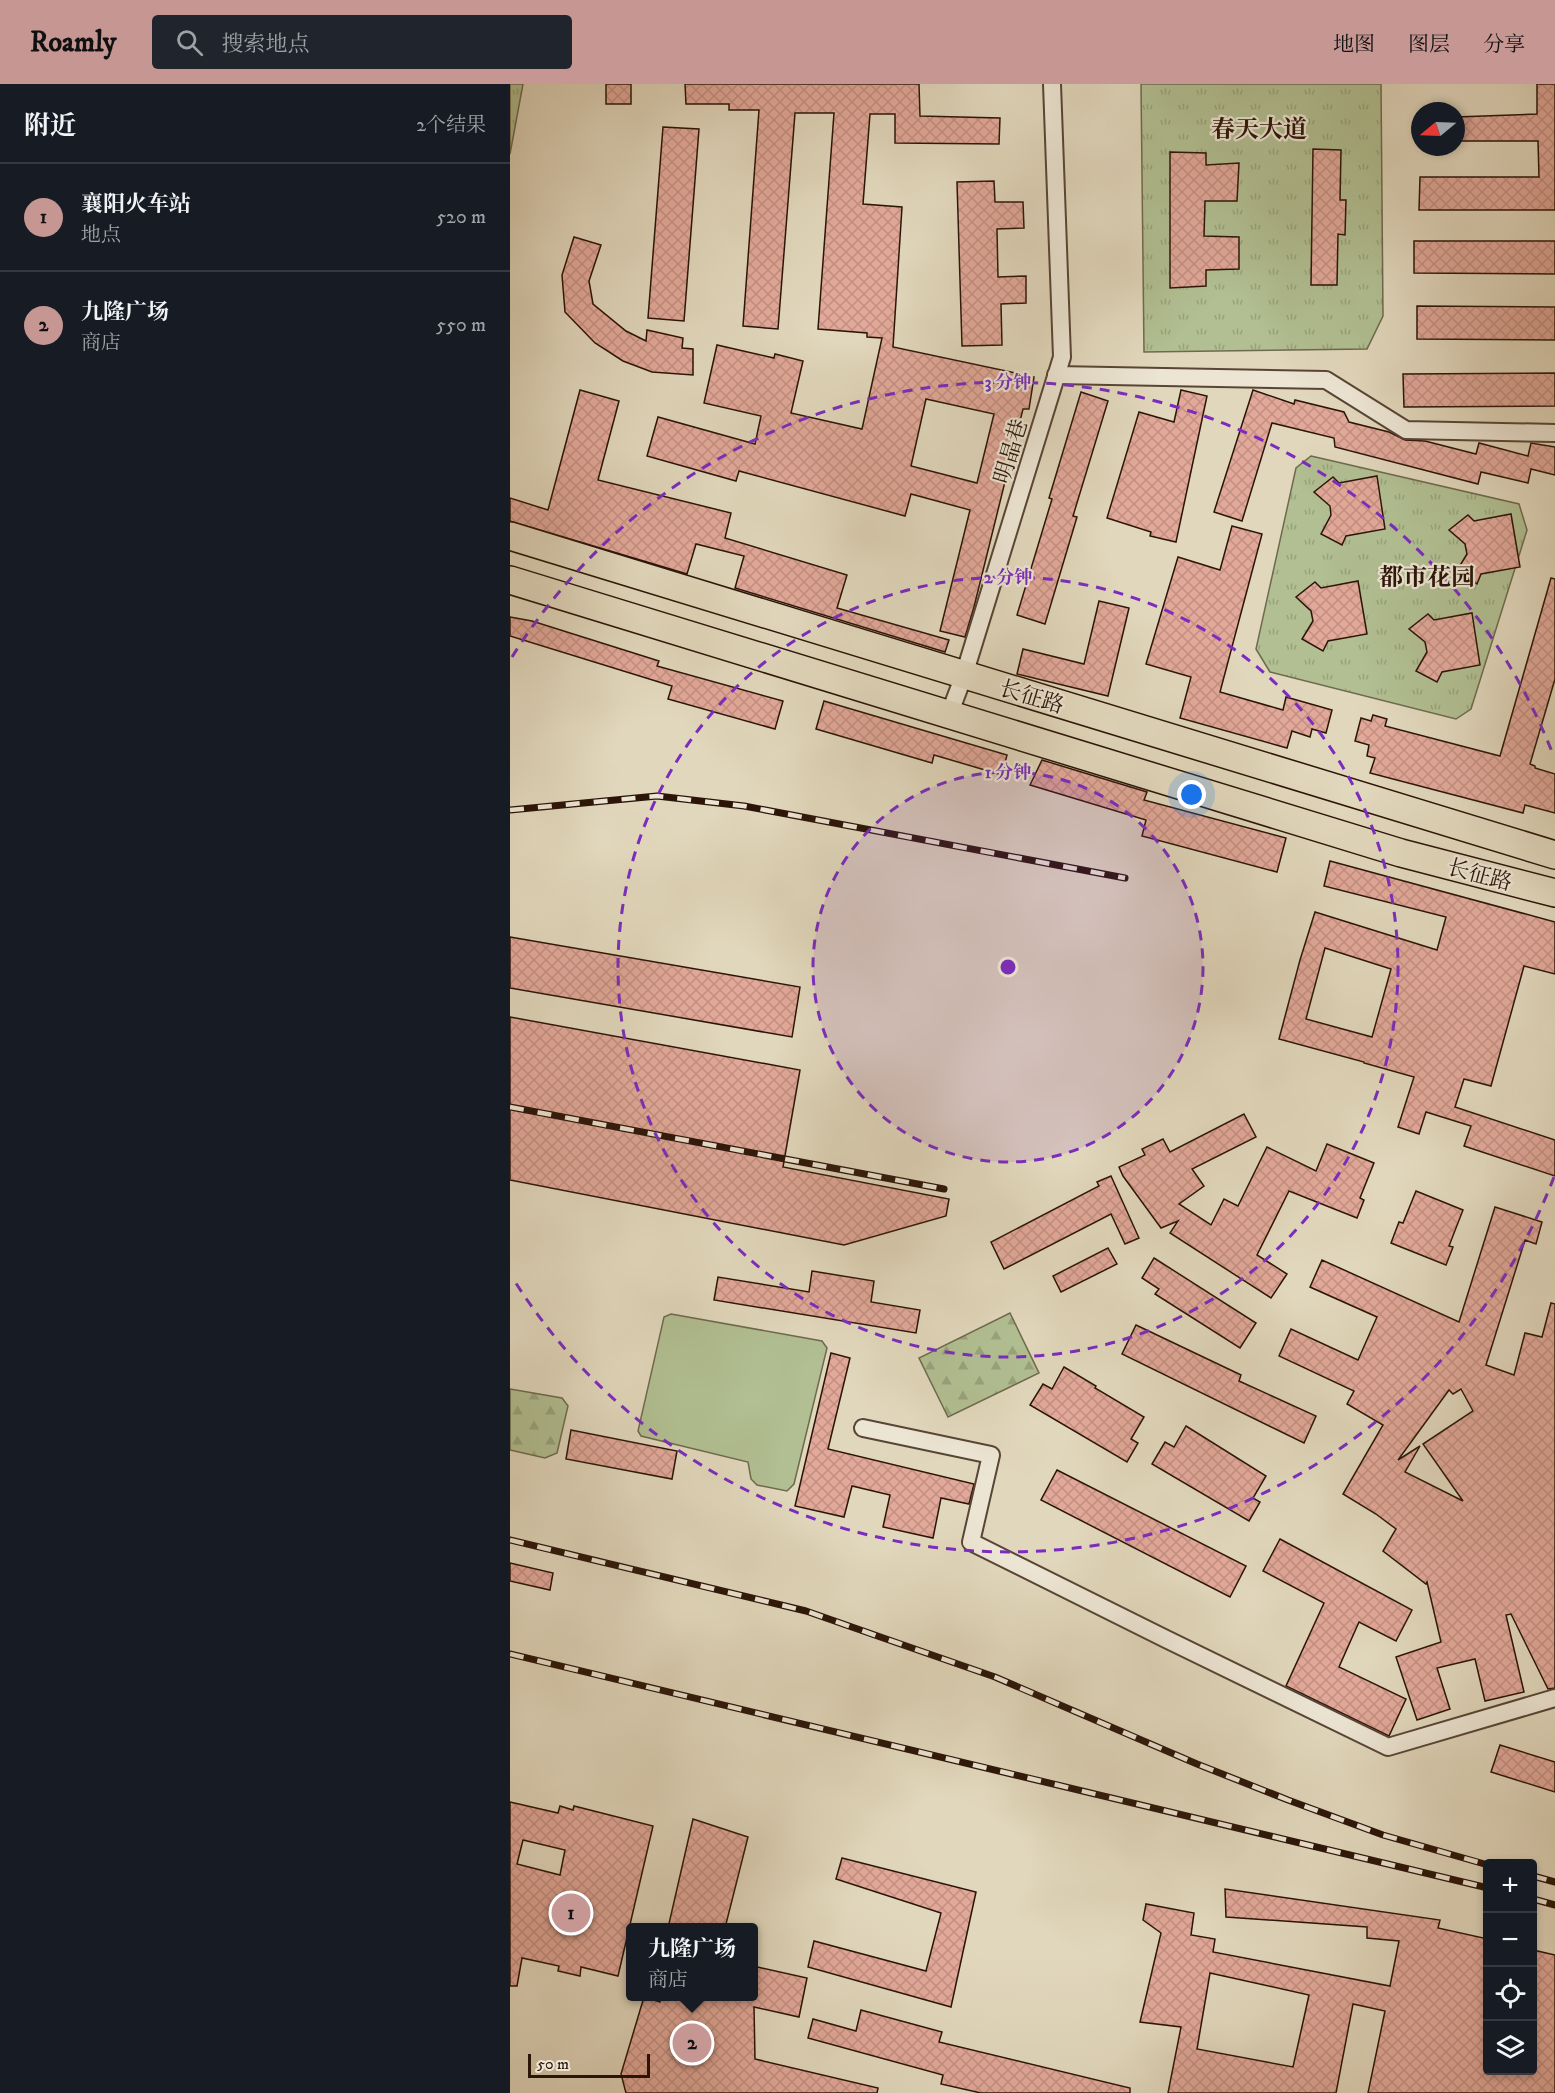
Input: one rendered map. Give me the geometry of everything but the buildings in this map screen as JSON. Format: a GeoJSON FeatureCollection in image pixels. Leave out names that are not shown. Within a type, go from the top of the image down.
{"type":"FeatureCollection","features":[{"type":"Feature","properties":{"kind":"main road","name":"长征路"},"geometry":{"type":"LineString","coordinates":[[510,536],[1555,855]]}},
{"type":"Feature","properties":{"kind":"main road","name":"长征路"},"geometry":{"type":"LineString","coordinates":[[510,580],[1401,853],[1555,893]]}},
{"type":"Feature","properties":{"kind":"street","name":"明晶巷"},"geometry":{"type":"LineString","coordinates":[[949,715],[964,675],[1062,357],[1052,84]]}},
{"type":"Feature","properties":{"kind":"street"},"geometry":{"type":"LineString","coordinates":[[1056,375],[1326,380],[1406,430],[1555,433]]}},
{"type":"Feature","properties":{"kind":"street"},"geometry":{"type":"LineString","coordinates":[[863,1428],[991,1455],[971,1542],[1388,1747],[1555,1698]]}},
{"type":"Feature","properties":{"kind":"green space"},"geometry":{"type":"Polygon","coordinates":[[[510,84],[523,84],[510,154],[510,84]]]}},
{"type":"Feature","properties":{"kind":"green space"},"geometry":{"type":"Polygon","coordinates":[[[1141,84],[1381,84],[1383,316],[1367,349],[1144,352],[1141,84]]]}},
{"type":"Feature","properties":{"kind":"green space"},"geometry":{"type":"Polygon","coordinates":[[[1311,456],[1519,504],[1527,530],[1471,709],[1456,719],[1270,672],[1256,649],[1296,468],[1311,456]]]}},
{"type":"Feature","properties":{"kind":"green space"},"geometry":{"type":"Polygon","coordinates":[[[1010,1313],[1039,1373],[948,1417],[919,1358],[1010,1313]]]}},
{"type":"Feature","properties":{"kind":"green space"},"geometry":{"type":"Polygon","coordinates":[[[671,1314],[822,1341],[827,1348],[794,1484],[787,1491],[757,1485],[751,1479],[748,1462],[641,1436],[638,1431],[664,1317],[671,1314]]]}},
{"type":"Feature","properties":{"kind":"green space"},"geometry":{"type":"Polygon","coordinates":[[[510,1389],[562,1398],[568,1406],[557,1453],[545,1458],[510,1450],[510,1389]]]}},
{"type":"Feature","properties":{"kind":"railway"},"geometry":{"type":"LineString","coordinates":[[510,810],[657,796],[744,806],[1125,878]]}},
{"type":"Feature","properties":{"kind":"railway"},"geometry":{"type":"LineString","coordinates":[[510,1107],[944,1189]]}},
{"type":"Feature","properties":{"kind":"railway"},"geometry":{"type":"LineString","coordinates":[[510,1540],[806,1611],[995,1677],[1197,1764],[1288,1800],[1383,1835],[1483,1864]]}},
{"type":"Feature","properties":{"kind":"railway"},"geometry":{"type":"LineString","coordinates":[[510,1654],[1483,1887]]}},
{"type":"Feature","properties":{"kind":"railway"},"geometry":{"type":"LineString","coordinates":[[1537,1877],[1555,1882]]}},
{"type":"Feature","properties":{"kind":"railway"},"geometry":{"type":"LineString","coordinates":[[1537,1900],[1555,1905]]}},
{"type":"Feature","properties":{"kind":"place","name":"襄阳火车站"},"geometry":{"type":"Point","coordinates":[571,1913]}},
{"type":"Feature","properties":{"kind":"place","name":"九隆广场"},"geometry":{"type":"Point","coordinates":[692,2043]}},
{"type":"Feature","properties":{"kind":"district","name":"春天大道"},"geometry":{"type":"Point","coordinates":[1259,129]}},
{"type":"Feature","properties":{"kind":"district","name":"都市花园"},"geometry":{"type":"Point","coordinates":[1427,577]}}]}
